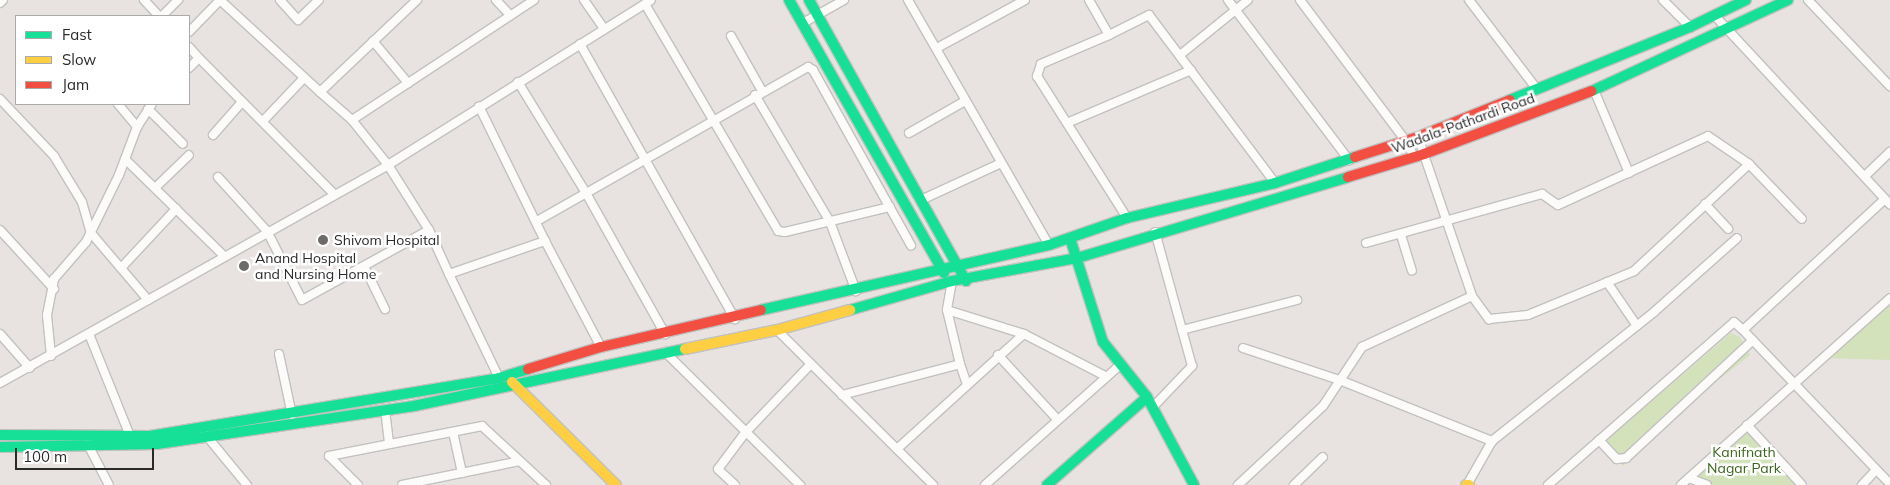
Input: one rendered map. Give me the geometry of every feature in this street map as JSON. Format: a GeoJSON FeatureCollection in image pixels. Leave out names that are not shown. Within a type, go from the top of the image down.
{"type":"FeatureCollection","features":[{"type":"Feature","properties":{"kind":"main road"},"geometry":{"type":"LineString","coordinates":[[790,0],[940,269],[952,281]]}},
{"type":"Feature","properties":{"kind":"main road"},"geometry":{"type":"LineString","coordinates":[[809,0],[966,281]]}},
{"type":"Feature","properties":{"kind":"main road","name":"Wadala-Pathardi Road"},"geometry":{"type":"LineString","coordinates":[[0,436],[130,436],[200,428],[292,414],[504,376],[601,347],[735,319],[856,291],[957,264],[1049,245],[1127,218],[1275,183],[1418,137],[1690,27],[1746,0]]}},
{"type":"Feature","properties":{"kind":"main road","name":"Wadala-Pathardi Road"},"geometry":{"type":"LineString","coordinates":[[0,447],[87,443],[157,444],[385,410],[513,386],[665,352],[777,330],[952,281],[966,281],[1077,258],[1155,232],[1419,156],[1594,90],[1788,0]]}},
{"type":"Feature","properties":{"kind":"main road"},"geometry":{"type":"LineString","coordinates":[[1070,238],[1103,342],[1147,397],[1194,485]]}},
{"type":"Feature","properties":{"kind":"main road"},"geometry":{"type":"LineString","coordinates":[[504,376],[616,485]]}},
{"type":"Feature","properties":{"kind":"main road"},"geometry":{"type":"LineString","coordinates":[[1047,485],[1147,397]]}},
{"type":"Feature","properties":{"kind":"street"},"geometry":{"type":"LineString","coordinates":[[0,3],[3,0]]}},
{"type":"Feature","properties":{"kind":"street"},"geometry":{"type":"LineString","coordinates":[[144,0],[159,15]]}},
{"type":"Feature","properties":{"kind":"street"},"geometry":{"type":"LineString","coordinates":[[161,15],[178,0]]}},
{"type":"Feature","properties":{"kind":"street"},"geometry":{"type":"LineString","coordinates":[[190,31],[220,0],[352,120],[388,165],[429,230],[449,274],[504,376]]}},
{"type":"Feature","properties":{"kind":"street"},"geometry":{"type":"LineString","coordinates":[[280,0],[298,20],[319,0]]}},
{"type":"Feature","properties":{"kind":"street"},"geometry":{"type":"LineString","coordinates":[[320,92],[417,0]]}},
{"type":"Feature","properties":{"kind":"street"},"geometry":{"type":"LineString","coordinates":[[496,0],[510,15]]}},
{"type":"Feature","properties":{"kind":"street"},"geometry":{"type":"LineString","coordinates":[[352,120],[534,0]]}},
{"type":"Feature","properties":{"kind":"street"},"geometry":{"type":"LineString","coordinates":[[584,0],[604,28]]}},
{"type":"Feature","properties":{"kind":"street"},"geometry":{"type":"LineString","coordinates":[[803,24],[844,0]]}},
{"type":"Feature","properties":{"kind":"street"},"geometry":{"type":"LineString","coordinates":[[908,0],[938,48],[965,100],[1049,245]]}},
{"type":"Feature","properties":{"kind":"street"},"geometry":{"type":"LineString","coordinates":[[938,48],[1025,0]]}},
{"type":"Feature","properties":{"kind":"street"},"geometry":{"type":"LineString","coordinates":[[1090,0],[1109,35]]}},
{"type":"Feature","properties":{"kind":"street"},"geometry":{"type":"LineString","coordinates":[[1228,0],[1349,160]]}},
{"type":"Feature","properties":{"kind":"street"},"geometry":{"type":"LineString","coordinates":[[1180,55],[1248,0]]}},
{"type":"Feature","properties":{"kind":"street"},"geometry":{"type":"LineString","coordinates":[[1300,0],[1419,156],[1447,223],[1472,296],[1489,319],[1528,315],[1634,270],[1749,164]]}},
{"type":"Feature","properties":{"kind":"street"},"geometry":{"type":"LineString","coordinates":[[1469,0],[1536,88]]}},
{"type":"Feature","properties":{"kind":"street"},"geometry":{"type":"LineString","coordinates":[[1663,0],[1690,27]]}},
{"type":"Feature","properties":{"kind":"street"},"geometry":{"type":"LineString","coordinates":[[1808,0],[1890,86]]}},
{"type":"Feature","properties":{"kind":"street"},"geometry":{"type":"LineString","coordinates":[[0,383],[30,368],[333,193],[388,165],[478,106],[648,2],[778,230],[785,232],[890,207]]}},
{"type":"Feature","properties":{"kind":"street"},"geometry":{"type":"LineString","coordinates":[[1127,218],[1037,76],[1037,70],[1041,64],[1109,35],[1148,15],[1275,183]]}},
{"type":"Feature","properties":{"kind":"street"},"geometry":{"type":"LineString","coordinates":[[1715,16],[1888,202],[1743,330]]}},
{"type":"Feature","properties":{"kind":"street"},"geometry":{"type":"LineString","coordinates":[[730,36],[758,93],[830,222],[856,291]]}},
{"type":"Feature","properties":{"kind":"street"},"geometry":{"type":"LineString","coordinates":[[372,41],[408,83]]}},
{"type":"Feature","properties":{"kind":"street"},"geometry":{"type":"LineString","coordinates":[[580,44],[735,319]]}},
{"type":"Feature","properties":{"kind":"street"},"geometry":{"type":"LineString","coordinates":[[190,49],[333,193]]}},
{"type":"Feature","properties":{"kind":"street"},"geometry":{"type":"LineString","coordinates":[[190,67],[199,58]]}},
{"type":"Feature","properties":{"kind":"street"},"geometry":{"type":"LineString","coordinates":[[537,221],[758,93],[805,67],[810,67],[911,245]]}},
{"type":"Feature","properties":{"kind":"street"},"geometry":{"type":"LineString","coordinates":[[1067,123],[1191,70]]}},
{"type":"Feature","properties":{"kind":"street"},"geometry":{"type":"LineString","coordinates":[[263,121],[304,78]]}},
{"type":"Feature","properties":{"kind":"street"},"geometry":{"type":"LineString","coordinates":[[518,82],[586,193],[665,334]]}},
{"type":"Feature","properties":{"kind":"street"},"geometry":{"type":"LineString","coordinates":[[1594,90],[1629,173]]}},
{"type":"Feature","properties":{"kind":"street"},"geometry":{"type":"LineString","coordinates":[[0,99],[54,156],[69,177],[82,202],[91,233],[148,300]]}},
{"type":"Feature","properties":{"kind":"street"},"geometry":{"type":"LineString","coordinates":[[909,133],[965,100]]}},
{"type":"Feature","properties":{"kind":"street"},"geometry":{"type":"LineString","coordinates":[[213,135],[242,102]]}},
{"type":"Feature","properties":{"kind":"street"},"geometry":{"type":"LineString","coordinates":[[119,105],[137,127]]}},
{"type":"Feature","properties":{"kind":"street"},"geometry":{"type":"LineString","coordinates":[[51,356],[47,315],[54,289],[54,278],[91,233],[125,159],[137,127],[150,106],[183,144]]}},
{"type":"Feature","properties":{"kind":"street"},"geometry":{"type":"LineString","coordinates":[[478,106],[537,221],[545,241],[601,347]]}},
{"type":"Feature","properties":{"kind":"street"},"geometry":{"type":"LineString","coordinates":[[1366,243],[1447,223],[1542,194],[1558,205],[1708,136],[1749,164],[1802,219]]}},
{"type":"Feature","properties":{"kind":"street"},"geometry":{"type":"LineString","coordinates":[[1418,137],[1419,156]]}},
{"type":"Feature","properties":{"kind":"street"},"geometry":{"type":"LineString","coordinates":[[1865,176],[1890,152]]}},
{"type":"Feature","properties":{"kind":"street"},"geometry":{"type":"LineString","coordinates":[[155,188],[189,155]]}},
{"type":"Feature","properties":{"kind":"street"},"geometry":{"type":"LineString","coordinates":[[125,159],[224,256]]}},
{"type":"Feature","properties":{"kind":"street"},"geometry":{"type":"LineString","coordinates":[[921,200],[1001,163]]}},
{"type":"Feature","properties":{"kind":"street"},"geometry":{"type":"LineString","coordinates":[[218,177],[267,232],[302,300],[429,230]]}},
{"type":"Feature","properties":{"kind":"street"},"geometry":{"type":"LineString","coordinates":[[1705,204],[1728,229]]}},
{"type":"Feature","properties":{"kind":"street"},"geometry":{"type":"LineString","coordinates":[[120,268],[176,209]]}},
{"type":"Feature","properties":{"kind":"street"},"geometry":{"type":"LineString","coordinates":[[0,230],[54,289]]}},
{"type":"Feature","properties":{"kind":"street"},"geometry":{"type":"LineString","coordinates":[[1152,407],[1192,366],[1155,232]]}},
{"type":"Feature","properties":{"kind":"street"},"geometry":{"type":"LineString","coordinates":[[1401,235],[1412,270]]}},
{"type":"Feature","properties":{"kind":"street"},"geometry":{"type":"LineString","coordinates":[[1467,485],[1492,441],[1637,326],[1737,238]]}},
{"type":"Feature","properties":{"kind":"street"},"geometry":{"type":"LineString","coordinates":[[449,274],[545,241]]}},
{"type":"Feature","properties":{"kind":"street"},"geometry":{"type":"LineString","coordinates":[[364,266],[385,309]]}},
{"type":"Feature","properties":{"kind":"street"},"geometry":{"type":"LineString","coordinates":[[952,281],[947,310],[960,364],[967,384]]}},
{"type":"Feature","properties":{"kind":"street"},"geometry":{"type":"LineString","coordinates":[[1607,282],[1637,326]]}},
{"type":"Feature","properties":{"kind":"street"},"geometry":{"type":"LineString","coordinates":[[1238,485],[1323,406],[1342,381],[1362,347],[1472,296]]}},
{"type":"Feature","properties":{"kind":"street"},"geometry":{"type":"LineString","coordinates":[[1681,485],[1793,382],[1890,298]]}},
{"type":"Feature","properties":{"kind":"street"},"geometry":{"type":"LineString","coordinates":[[1182,330],[1297,300]]}},
{"type":"Feature","properties":{"kind":"street"},"geometry":{"type":"LineString","coordinates":[[947,310],[1024,334],[1106,377]]}},
{"type":"Feature","properties":{"kind":"street"},"geometry":{"type":"LineString","coordinates":[[1548,485],[1734,322],[1793,382],[1875,471],[1890,484]]}},
{"type":"Feature","properties":{"kind":"street"},"geometry":{"type":"LineString","coordinates":[[777,330],[933,485]]}},
{"type":"Feature","properties":{"kind":"street"},"geometry":{"type":"LineString","coordinates":[[0,334],[30,368]]}},
{"type":"Feature","properties":{"kind":"street"},"geometry":{"type":"LineString","coordinates":[[89,334],[130,436]]}},
{"type":"Feature","properties":{"kind":"street"},"geometry":{"type":"LineString","coordinates":[[897,450],[998,355],[1024,334]]}},
{"type":"Feature","properties":{"kind":"street"},"geometry":{"type":"LineString","coordinates":[[1599,440],[1617,459],[1626,458],[1753,340]]}},
{"type":"Feature","properties":{"kind":"street"},"geometry":{"type":"LineString","coordinates":[[1243,348],[1342,381],[1492,441]]}},
{"type":"Feature","properties":{"kind":"street"},"geometry":{"type":"LineString","coordinates":[[665,352],[795,484]]}},
{"type":"Feature","properties":{"kind":"street"},"geometry":{"type":"LineString","coordinates":[[279,354],[292,414]]}},
{"type":"Feature","properties":{"kind":"street"},"geometry":{"type":"LineString","coordinates":[[998,355],[1058,420]]}},
{"type":"Feature","properties":{"kind":"street"},"geometry":{"type":"LineString","coordinates":[[735,485],[718,469],[744,433],[811,364]]}},
{"type":"Feature","properties":{"kind":"street"},"geometry":{"type":"LineString","coordinates":[[842,395],[960,364]]}},
{"type":"Feature","properties":{"kind":"street"},"geometry":{"type":"LineString","coordinates":[[985,485],[1120,365]]}},
{"type":"Feature","properties":{"kind":"street"},"geometry":{"type":"LineString","coordinates":[[385,410],[390,444]]}},
{"type":"Feature","properties":{"kind":"street"},"geometry":{"type":"LineString","coordinates":[[1747,425],[1802,485]]}},
{"type":"Feature","properties":{"kind":"street"},"geometry":{"type":"LineString","coordinates":[[358,485],[329,456],[482,426],[546,485]]}},
{"type":"Feature","properties":{"kind":"street"},"geometry":{"type":"LineString","coordinates":[[200,428],[247,485]]}},
{"type":"Feature","properties":{"kind":"street"},"geometry":{"type":"LineString","coordinates":[[453,432],[462,473]]}},
{"type":"Feature","properties":{"kind":"street"},"geometry":{"type":"LineString","coordinates":[[87,443],[109,485]]}},
{"type":"Feature","properties":{"kind":"street"},"geometry":{"type":"LineString","coordinates":[[1294,485],[1323,456]]}},
{"type":"Feature","properties":{"kind":"street"},"geometry":{"type":"LineString","coordinates":[[402,485],[520,461]]}},
{"type":"Feature","properties":{"kind":"street"},"geometry":{"type":"LineString","coordinates":[[1862,485],[1875,471]]}},
{"type":"Feature","properties":{"kind":"street"},"geometry":{"type":"LineString","coordinates":[[1689,478],[1707,485]]}},
{"type":"Feature","properties":{"kind":"green space"},"geometry":{"type":"Polygon","coordinates":[[[1890,298],[1890,360],[1821,358],[1890,298]]]}},
{"type":"Feature","properties":{"kind":"green space"},"geometry":{"type":"Polygon","coordinates":[[[1731,333],[1740,337],[1750,355],[1697,397],[1623,466],[1602,444],[1731,333]]]}},
{"type":"Feature","properties":{"kind":"green space","name":"Kanifnath Nagar Park"},"geometry":{"type":"Polygon","coordinates":[[[1747,425],[1802,485],[1707,485],[1689,478],[1747,425]]]}},
{"type":"Feature","properties":{"kind":"traffic: fast"},"geometry":{"type":"LineString","coordinates":[[789,0],[944,273]]}},
{"type":"Feature","properties":{"kind":"traffic: fast"},"geometry":{"type":"LineString","coordinates":[[809,0],[966,281]]}},
{"type":"Feature","properties":{"kind":"traffic: fast"},"geometry":{"type":"LineString","coordinates":[[1510,100],[1690,27],[1746,0]]}},
{"type":"Feature","properties":{"kind":"traffic: fast"},"geometry":{"type":"LineString","coordinates":[[1592,91],[1788,0]]}},
{"type":"Feature","properties":{"kind":"traffic: fast"},"geometry":{"type":"LineString","coordinates":[[761,310],[1049,245],[1127,218],[1275,183],[1355,157]]}},
{"type":"Feature","properties":{"kind":"traffic: fast"},"geometry":{"type":"LineString","coordinates":[[850,310],[952,281],[1077,258],[1348,177]]}},
{"type":"Feature","properties":{"kind":"traffic: fast"},"geometry":{"type":"LineString","coordinates":[[1070,238],[1103,342],[1147,397],[1194,485]]}},
{"type":"Feature","properties":{"kind":"traffic: fast"},"geometry":{"type":"LineString","coordinates":[[0,447],[157,444],[414,406],[685,349]]}},
{"type":"Feature","properties":{"kind":"traffic: fast"},"geometry":{"type":"LineString","coordinates":[[0,435],[150,436],[499,378],[528,369]]}},
{"type":"Feature","properties":{"kind":"traffic: fast"},"geometry":{"type":"LineString","coordinates":[[1047,485],[1147,397]]}},
{"type":"Feature","properties":{"kind":"traffic: slow"},"geometry":{"type":"LineString","coordinates":[[685,349],[777,330],[850,310]]}},
{"type":"Feature","properties":{"kind":"traffic: slow"},"geometry":{"type":"LineString","coordinates":[[512,382],[616,485]]}},
{"type":"Feature","properties":{"kind":"traffic: jam"},"geometry":{"type":"LineString","coordinates":[[1348,177],[1424,154],[1592,91]]}},
{"type":"Feature","properties":{"kind":"traffic: jam"},"geometry":{"type":"LineString","coordinates":[[1355,157],[1418,137],[1510,100]]}},
{"type":"Feature","properties":{"kind":"traffic: jam"},"geometry":{"type":"LineString","coordinates":[[528,369],[601,347],[761,310]]}},
{"type":"Feature","properties":{"kind":"place","name":"Shivom Hospital"},"geometry":{"type":"Point","coordinates":[323,240]}},
{"type":"Feature","properties":{"kind":"place","name":"Anand Hospital and Nursing Home"},"geometry":{"type":"Point","coordinates":[244,266]}}]}
